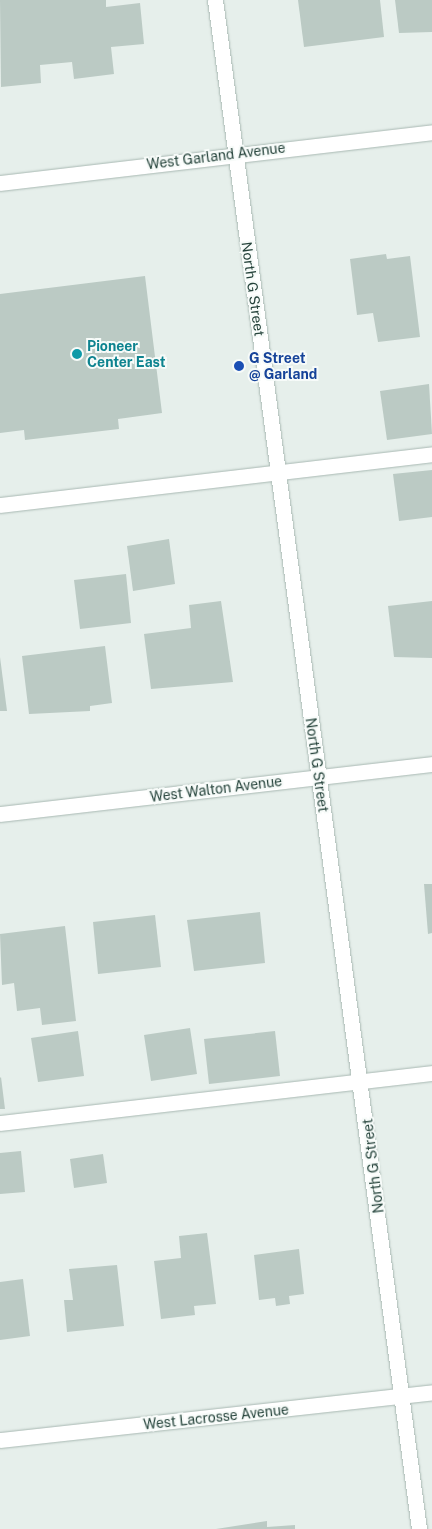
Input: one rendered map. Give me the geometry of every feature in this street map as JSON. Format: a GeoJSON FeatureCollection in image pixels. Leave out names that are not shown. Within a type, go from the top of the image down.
{"type":"FeatureCollection","features":[{"type":"Feature","properties":{"kind":"street","name":"North G Street"},"geometry":{"type":"LineString","coordinates":[[215,0],[319,777],[363,1080],[400,1396],[420,1529]]}},
{"type":"Feature","properties":{"kind":"street","name":"West Garland Avenue"},"geometry":{"type":"LineString","coordinates":[[0,183],[432,132]]}},
{"type":"Feature","properties":{"kind":"street"},"geometry":{"type":"LineString","coordinates":[[0,505],[432,454]]}},
{"type":"Feature","properties":{"kind":"street","name":"West Walton Avenue"},"geometry":{"type":"LineString","coordinates":[[0,814],[432,764]]}},
{"type":"Feature","properties":{"kind":"street"},"geometry":{"type":"LineString","coordinates":[[0,1123],[432,1073]]}},
{"type":"Feature","properties":{"kind":"street","name":"West Lacrosse Avenue"},"geometry":{"type":"LineString","coordinates":[[0,1440],[432,1392]]}},
{"type":"Feature","properties":{"kind":"building"},"geometry":{"type":"Polygon","coordinates":[[[0,0],[106,0],[106,7],[140,3],[144,44],[111,47],[114,74],[74,79],[72,62],[40,65],[41,83],[1,87],[0,0]]]}},
{"type":"Feature","properties":{"kind":"building"},"geometry":{"type":"Polygon","coordinates":[[[298,0],[380,0],[384,37],[304,47],[298,0]]]}},
{"type":"Feature","properties":{"kind":"building"},"geometry":{"type":"Polygon","coordinates":[[[395,0],[432,0],[432,32],[399,33],[395,0]]]}},
{"type":"Feature","properties":{"kind":"building"},"geometry":{"type":"Polygon","coordinates":[[[386,254],[387,259],[410,256],[420,337],[378,342],[373,313],[357,315],[350,259],[386,254]]]}},
{"type":"Feature","properties":{"kind":"building","name":"Pioneer Center East"},"geometry":{"type":"Polygon","coordinates":[[[145,276],[162,413],[118,419],[119,429],[25,440],[24,430],[0,433],[0,294],[145,276]]]}},
{"type":"Feature","properties":{"kind":"building"},"geometry":{"type":"Polygon","coordinates":[[[429,384],[432,434],[387,440],[380,391],[429,384]]]}},
{"type":"Feature","properties":{"kind":"building"},"geometry":{"type":"Polygon","coordinates":[[[432,470],[432,517],[399,521],[393,474],[432,470]]]}},
{"type":"Feature","properties":{"kind":"building"},"geometry":{"type":"Polygon","coordinates":[[[169,539],[175,584],[133,591],[127,546],[169,539]]]}},
{"type":"Feature","properties":{"kind":"building"},"geometry":{"type":"Polygon","coordinates":[[[126,574],[131,623],[80,629],[74,580],[126,574]]]}},
{"type":"Feature","properties":{"kind":"building"},"geometry":{"type":"Polygon","coordinates":[[[221,601],[233,682],[151,689],[144,634],[191,628],[189,605],[221,601]]]}},
{"type":"Feature","properties":{"kind":"building"},"geometry":{"type":"Polygon","coordinates":[[[432,601],[432,658],[394,657],[388,606],[432,601]]]}},
{"type":"Feature","properties":{"kind":"building"},"geometry":{"type":"Polygon","coordinates":[[[105,646],[112,703],[90,706],[90,711],[29,714],[22,656],[105,646]]]}},
{"type":"Feature","properties":{"kind":"building"},"geometry":{"type":"Polygon","coordinates":[[[0,657],[7,711],[0,711],[0,657]]]}},
{"type":"Feature","properties":{"kind":"building"},"geometry":{"type":"Polygon","coordinates":[[[424,884],[432,884],[432,933],[428,934],[424,884]]]}},
{"type":"Feature","properties":{"kind":"building"},"geometry":{"type":"Polygon","coordinates":[[[260,912],[265,963],[194,971],[187,920],[260,912]]]}},
{"type":"Feature","properties":{"kind":"building"},"geometry":{"type":"Polygon","coordinates":[[[155,915],[161,967],[98,974],[93,922],[155,915]]]}},
{"type":"Feature","properties":{"kind":"building"},"geometry":{"type":"Polygon","coordinates":[[[65,926],[76,1021],[42,1025],[40,1008],[17,1011],[14,983],[2,985],[0,934],[65,926]]]}},
{"type":"Feature","properties":{"kind":"building"},"geometry":{"type":"Polygon","coordinates":[[[190,1028],[197,1074],[151,1081],[144,1035],[190,1028]]]}},
{"type":"Feature","properties":{"kind":"building"},"geometry":{"type":"Polygon","coordinates":[[[78,1031],[84,1076],[38,1082],[31,1038],[78,1031]]]}},
{"type":"Feature","properties":{"kind":"building"},"geometry":{"type":"Polygon","coordinates":[[[275,1031],[280,1076],[209,1084],[204,1039],[275,1031]]]}},
{"type":"Feature","properties":{"kind":"building"},"geometry":{"type":"Polygon","coordinates":[[[1,1077],[5,1109],[0,1109],[1,1077]]]}},
{"type":"Feature","properties":{"kind":"building"},"geometry":{"type":"Polygon","coordinates":[[[21,1151],[25,1192],[0,1194],[0,1153],[21,1151]]]}},
{"type":"Feature","properties":{"kind":"building"},"geometry":{"type":"Polygon","coordinates":[[[103,1154],[107,1183],[74,1188],[70,1159],[103,1154]]]}},
{"type":"Feature","properties":{"kind":"building"},"geometry":{"type":"Polygon","coordinates":[[[207,1233],[216,1304],[194,1306],[195,1315],[161,1319],[154,1261],[181,1258],[179,1236],[207,1233]]]}},
{"type":"Feature","properties":{"kind":"building"},"geometry":{"type":"Polygon","coordinates":[[[299,1249],[304,1294],[289,1296],[290,1304],[276,1306],[275,1298],[259,1300],[254,1255],[299,1249]]]}},
{"type":"Feature","properties":{"kind":"building"},"geometry":{"type":"Polygon","coordinates":[[[117,1265],[124,1326],[67,1332],[64,1300],[73,1300],[69,1269],[117,1265]]]}},
{"type":"Feature","properties":{"kind":"building"},"geometry":{"type":"Polygon","coordinates":[[[23,1279],[30,1336],[0,1340],[0,1282],[23,1279]]]}},
{"type":"Feature","properties":{"kind":"building"},"geometry":{"type":"Polygon","coordinates":[[[267,1521],[267,1527],[295,1525],[295,1529],[216,1529],[267,1521]]]}},
{"type":"Feature","properties":{"kind":"place","name":"Pioneer Center East"},"geometry":{"type":"Point","coordinates":[77,354]}},
{"type":"Feature","properties":{"kind":"place","name":"G Street @ Garland"},"geometry":{"type":"Point","coordinates":[239,366]}}]}
